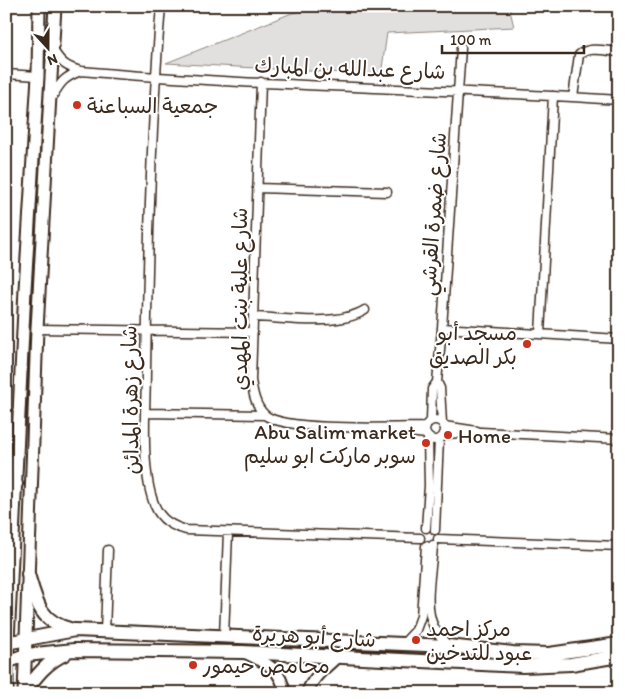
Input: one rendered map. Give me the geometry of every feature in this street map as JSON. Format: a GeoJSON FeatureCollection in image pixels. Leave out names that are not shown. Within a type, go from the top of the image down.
{"type":"FeatureCollection","features":[{"type":"Feature","properties":{"kind":"highway"},"geometry":{"type":"LineString","coordinates":[[28,574],[36,602],[44,615],[50,622],[59,627],[75,630]]}},
{"type":"Feature","properties":{"kind":"highway","name":"شارع أبو هريرة"},"geometry":{"type":"LineString","coordinates":[[7,642],[75,630],[448,646],[514,653],[549,654],[619,644]]}},
{"type":"Feature","properties":{"kind":"highway"},"geometry":{"type":"LineString","coordinates":[[24,693],[43,668],[54,659],[74,650]]}},
{"type":"Feature","properties":{"kind":"highway","name":"شارع أبو هريرة"},"geometry":{"type":"LineString","coordinates":[[6,662],[26,655],[74,650],[242,652],[523,666],[571,664],[619,656]]}},
{"type":"Feature","properties":{"kind":"main road"},"geometry":{"type":"LineString","coordinates":[[7,693],[6,662],[10,535],[17,484],[25,289],[38,76],[39,6]]}},
{"type":"Feature","properties":{"kind":"main road"},"geometry":{"type":"LineString","coordinates":[[24,693],[37,329],[55,6]]}},
{"type":"Feature","properties":{"kind":"street","name":"شارع زهرة المدائن"},"geometry":{"type":"LineString","coordinates":[[161,6],[156,78],[147,330],[147,474],[154,505],[166,521],[181,528],[228,532],[420,538]]}},
{"type":"Feature","properties":{"kind":"street","name":"شارع ضمرة القرشي"},"geometry":{"type":"LineString","coordinates":[[430,529],[428,430],[432,389],[437,382],[442,328],[460,90],[461,48]]}},
{"type":"Feature","properties":{"kind":"street","name":"شارع عبدالله بن المبارك"},"geometry":{"type":"LineString","coordinates":[[53,50],[62,64],[81,71],[156,78],[460,90],[619,100]]}},
{"type":"Feature","properties":{"kind":"street"},"geometry":{"type":"LineString","coordinates":[[573,97],[578,55],[588,50],[619,52]]}},
{"type":"Feature","properties":{"kind":"street"},"geometry":{"type":"LineString","coordinates":[[50,100],[63,79],[81,71]]}},
{"type":"Feature","properties":{"kind":"street"},"geometry":{"type":"LineString","coordinates":[[6,74],[38,76]]}},
{"type":"Feature","properties":{"kind":"street","name":"شارع علية بنت المهدي"},"geometry":{"type":"LineString","coordinates":[[261,82],[253,332],[253,393],[258,406],[266,416],[286,423],[428,430]]}},
{"type":"Feature","properties":{"kind":"street"},"geometry":{"type":"LineString","coordinates":[[540,334],[553,96]]}},
{"type":"Feature","properties":{"kind":"street"},"geometry":{"type":"LineString","coordinates":[[257,188],[386,192]]}},
{"type":"Feature","properties":{"kind":"street"},"geometry":{"type":"LineString","coordinates":[[254,317],[336,320],[350,317],[366,310]]}},
{"type":"Feature","properties":{"kind":"street"},"geometry":{"type":"LineString","coordinates":[[442,328],[619,339]]}},
{"type":"Feature","properties":{"kind":"street"},"geometry":{"type":"LineString","coordinates":[[37,329],[253,332]]}},
{"type":"Feature","properties":{"kind":"street","name":"شارع ضمرة القرشي"},"geometry":{"type":"LineString","coordinates":[[430,529],[442,430],[440,388],[437,382]]}},
{"type":"Feature","properties":{"kind":"street"},"geometry":{"type":"LineString","coordinates":[[146,413],[266,416]]}},
{"type":"Feature","properties":{"kind":"street"},"geometry":{"type":"LineString","coordinates":[[442,430],[435,420],[428,430],[432,439],[442,430],[619,439]]}},
{"type":"Feature","properties":{"kind":"street"},"geometry":{"type":"LineString","coordinates":[[6,492],[17,484]]}},
{"type":"Feature","properties":{"kind":"street"},"geometry":{"type":"LineString","coordinates":[[402,644],[416,630],[421,616],[432,543],[437,532],[430,529],[423,530],[420,538],[421,541],[432,543],[619,546]]}},
{"type":"Feature","properties":{"kind":"street"},"geometry":{"type":"LineString","coordinates":[[224,636],[228,532]]}},
{"type":"Feature","properties":{"kind":"street"},"geometry":{"type":"LineString","coordinates":[[432,543],[430,618],[434,627],[448,646]]}},
{"type":"Feature","properties":{"kind":"street"},"geometry":{"type":"LineString","coordinates":[[105,632],[108,550]]}},
{"type":"Feature","properties":{"kind":"street"},"geometry":{"type":"LineString","coordinates":[[242,652],[273,667],[279,674],[285,693]]}},
{"type":"Feature","properties":{"kind":"street"},"geometry":{"type":"LineString","coordinates":[[307,693],[309,686],[316,677],[337,657]]}},
{"type":"Feature","properties":{"kind":"shaded area"},"geometry":{"type":"Polygon","coordinates":[[[324,6],[509,6],[514,27],[387,33],[381,75],[166,63],[292,13],[324,6]]]}},
{"type":"Feature","properties":{"kind":"place","name":"جمعية السباعنة"},"geometry":{"type":"Point","coordinates":[77,105]}},
{"type":"Feature","properties":{"kind":"place","name":"مسجد أبو بكر الصديق"},"geometry":{"type":"Point","coordinates":[527,344]}},
{"type":"Feature","properties":{"kind":"place","name":"Home"},"geometry":{"type":"Point","coordinates":[448,435]}},
{"type":"Feature","properties":{"kind":"place","name":"Abu Salim market سوبر ماركت ابو سليم"},"geometry":{"type":"Point","coordinates":[426,443]}},
{"type":"Feature","properties":{"kind":"place","name":"مركز احمد عبود للتدخين"},"geometry":{"type":"Point","coordinates":[416,640]}},
{"type":"Feature","properties":{"kind":"place","name":"محامص حيمور"},"geometry":{"type":"Point","coordinates":[193,665]}}]}
